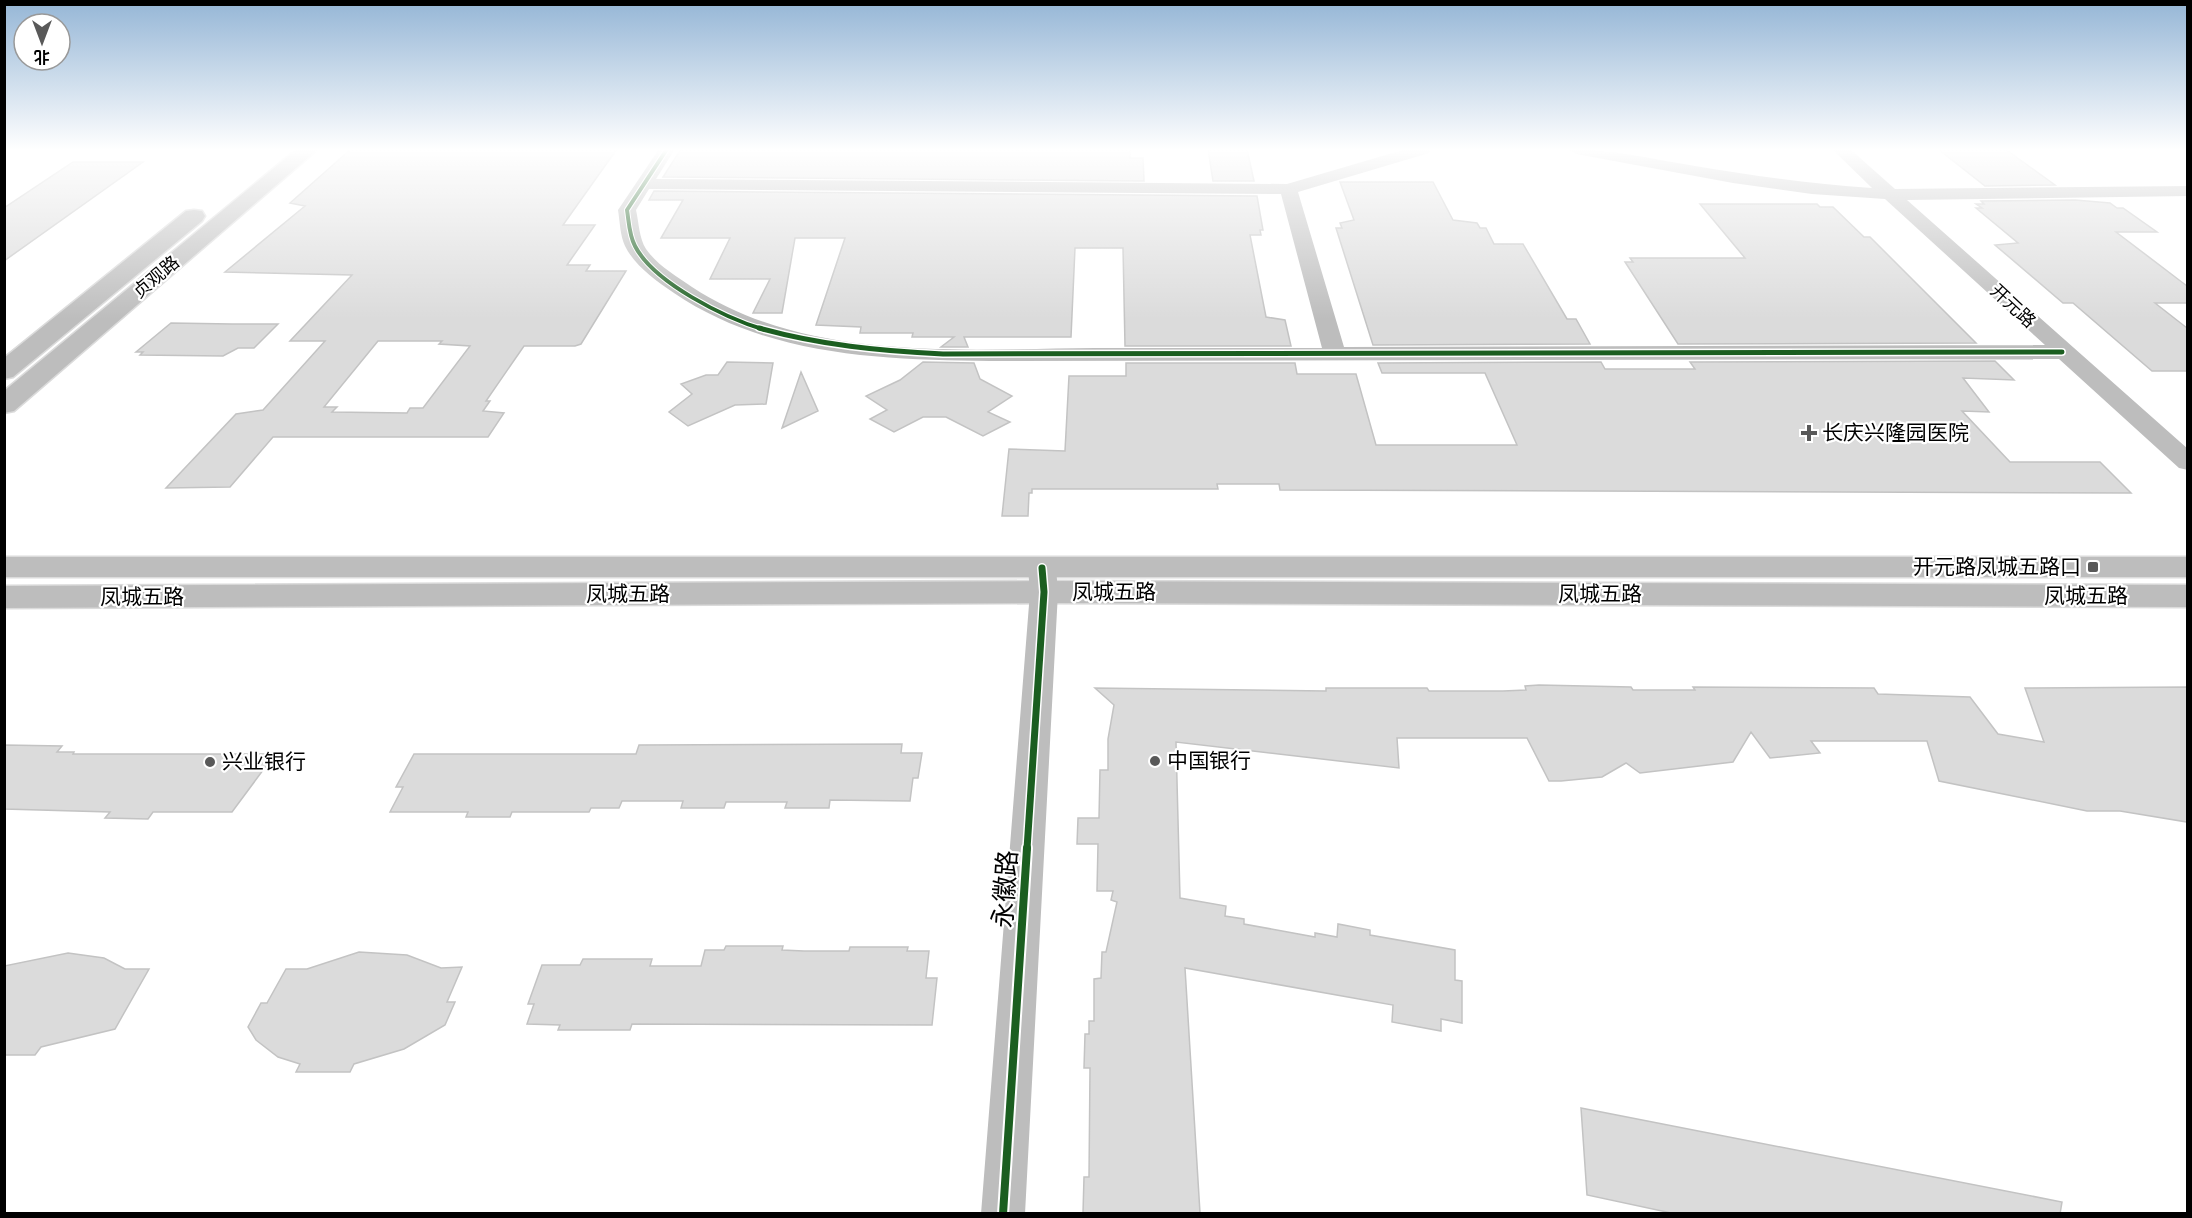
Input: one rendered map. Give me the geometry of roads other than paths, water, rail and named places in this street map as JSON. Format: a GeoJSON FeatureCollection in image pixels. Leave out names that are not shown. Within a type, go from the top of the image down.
{"type":"FeatureCollection","features":[{"type":"Feature","properties":{"kind":"main road","name":"贞观路"},"geometry":{"type":"LineString","coordinates":[[4,371],[206,206]]}},
{"type":"Feature","properties":{"kind":"main road","name":"贞观路"},"geometry":{"type":"LineString","coordinates":[[4,405],[241,206]]}},
{"type":"Feature","properties":{"kind":"main road","name":"凤城五路"},"geometry":{"type":"LineString","coordinates":[[4,567],[2187,596]]}},
{"type":"Feature","properties":{"kind":"main road","name":"凤城五路"},"geometry":{"type":"LineString","coordinates":[[4,597],[1043,580],[2187,567]]}},
{"type":"Feature","properties":{"kind":"street"},"geometry":{"type":"LineString","coordinates":[[630,206],[627,210],[633,242],[651,266],[711,309],[757,327],[826,344],[916,354],[2062,352]]}},
{"type":"Feature","properties":{"kind":"street"},"geometry":{"type":"LineString","coordinates":[[1293,206],[1335,353]]}},
{"type":"Feature","properties":{"kind":"street","name":"开元路"},"geometry":{"type":"LineString","coordinates":[[1903,206],[2187,463]]}},
{"type":"Feature","properties":{"kind":"street","name":"永徽路"},"geometry":{"type":"LineString","coordinates":[[1003,1214],[1043,580]]}},
{"type":"Feature","properties":{"kind":"place","name":"长庆兴隆园医院"},"geometry":{"type":"Point","coordinates":[1809,433]}},
{"type":"Feature","properties":{"kind":"place","name":"开元路凤城五路口"},"geometry":{"type":"Point","coordinates":[2093,567]}},
{"type":"Feature","properties":{"kind":"place","name":"中国银行"},"geometry":{"type":"Point","coordinates":[1155,761]}},
{"type":"Feature","properties":{"kind":"place","name":"兴业银行"},"geometry":{"type":"Point","coordinates":[210,762]}}]}
